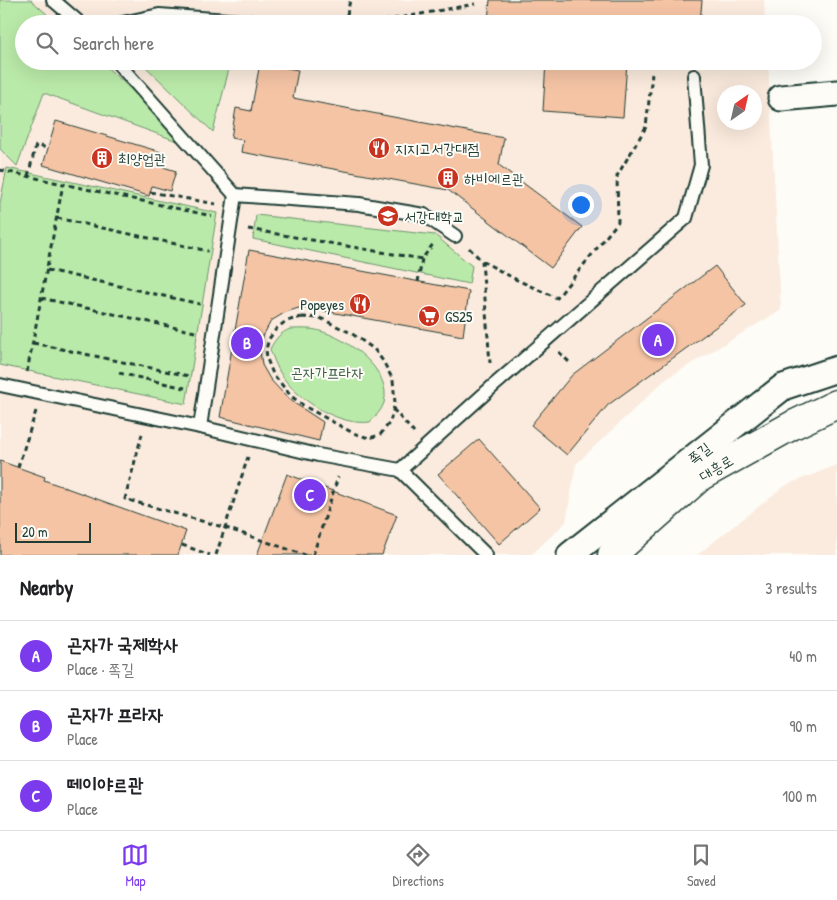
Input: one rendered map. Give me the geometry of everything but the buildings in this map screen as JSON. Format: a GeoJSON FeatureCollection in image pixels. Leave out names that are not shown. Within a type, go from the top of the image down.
{"type":"FeatureCollection","features":[{"type":"Feature","properties":{"kind":"main road","name":"대흥로"},"geometry":{"type":"LineString","coordinates":[[612,555],[701,476],[793,424],[837,404]]}},
{"type":"Feature","properties":{"kind":"street"},"geometry":{"type":"LineString","coordinates":[[782,98],[837,93]]}},
{"type":"Feature","properties":{"kind":"street","name":"쪽길"},"geometry":{"type":"LineString","coordinates":[[570,555],[783,387],[837,369]]}},
{"type":"Feature","properties":{"kind":"lane"},"geometry":{"type":"LineString","coordinates":[[53,0],[70,15]]}},
{"type":"Feature","properties":{"kind":"lane"},"geometry":{"type":"LineString","coordinates":[[124,70],[234,201],[200,428]]}},
{"type":"Feature","properties":{"kind":"lane"},"geometry":{"type":"LineString","coordinates":[[400,470],[686,218],[701,165],[694,76]]}},
{"type":"Feature","properties":{"kind":"lane"},"geometry":{"type":"LineString","coordinates":[[234,201],[359,204],[424,215],[455,236]]}},
{"type":"Feature","properties":{"kind":"lane"},"geometry":{"type":"LineString","coordinates":[[0,385],[344,460],[400,470],[486,555]]}},
{"type":"Feature","properties":{"kind":"path"},"geometry":{"type":"LineString","coordinates":[[347,15],[350,0]]}},
{"type":"Feature","properties":{"kind":"path"},"geometry":{"type":"LineString","coordinates":[[416,15],[475,4]]}},
{"type":"Feature","properties":{"kind":"path"},"geometry":{"type":"LineString","coordinates":[[455,236],[482,261],[556,298],[618,222],[617,176],[646,127],[652,74]]}},
{"type":"Feature","properties":{"kind":"path"},"geometry":{"type":"LineString","coordinates":[[28,176],[36,144],[48,148]]}},
{"type":"Feature","properties":{"kind":"path"},"geometry":{"type":"LineString","coordinates":[[0,170],[231,223],[422,259],[418,282]]}},
{"type":"Feature","properties":{"kind":"path"},"geometry":{"type":"LineString","coordinates":[[24,390],[63,184]]}},
{"type":"Feature","properties":{"kind":"path"},"geometry":{"type":"LineString","coordinates":[[150,192],[234,201]]}},
{"type":"Feature","properties":{"kind":"path"},"geometry":{"type":"LineString","coordinates":[[57,218],[226,255]]}},
{"type":"Feature","properties":{"kind":"path"},"geometry":{"type":"LineString","coordinates":[[482,261],[492,387]]}},
{"type":"Feature","properties":{"kind":"path"},"geometry":{"type":"LineString","coordinates":[[47,270],[218,308]]}},
{"type":"Feature","properties":{"kind":"path"},"geometry":{"type":"LineString","coordinates":[[41,298],[214,336]]}},
{"type":"Feature","properties":{"kind":"path"},"geometry":{"type":"LineString","coordinates":[[302,317],[320,318],[351,333],[374,349],[393,380],[395,403],[390,422],[380,435],[369,438],[353,433],[304,406],[291,396],[273,374],[267,360],[266,349],[269,339],[276,329],[286,321],[302,317]]}},
{"type":"Feature","properties":{"kind":"path"},"geometry":{"type":"LineString","coordinates":[[263,336],[269,339]]}},
{"type":"Feature","properties":{"kind":"path"},"geometry":{"type":"LineString","coordinates":[[33,343],[207,380]]}},
{"type":"Feature","properties":{"kind":"path"},"geometry":{"type":"LineString","coordinates":[[118,373],[185,388]]}},
{"type":"Feature","properties":{"kind":"path"},"geometry":{"type":"LineString","coordinates":[[18,467],[41,394]]}},
{"type":"Feature","properties":{"kind":"path"},"geometry":{"type":"LineString","coordinates":[[393,409],[426,446]]}},
{"type":"Feature","properties":{"kind":"path"},"geometry":{"type":"LineString","coordinates":[[146,416],[125,499],[226,528],[305,555]]}},
{"type":"Feature","properties":{"kind":"path"},"geometry":{"type":"LineString","coordinates":[[216,555],[254,440]]}},
{"type":"Feature","properties":{"kind":"path"},"geometry":{"type":"LineString","coordinates":[[314,555],[344,460]]}},
{"type":"Feature","properties":{"kind":"path"},"geometry":{"type":"LineString","coordinates":[[182,545],[210,555]]}},
{"type":"Feature","properties":{"kind":"shaded area","name":"서강대학교"},"geometry":{"type":"Polygon","coordinates":[[[0,0],[764,0],[765,15],[15,15],[15,70],[768,70],[781,310],[666,379],[576,464],[566,522],[531,555],[0,555],[0,0]]]}},
{"type":"Feature","properties":{"kind":"shaded area"},"geometry":{"type":"Polygon","coordinates":[[[837,465],[837,555],[697,555],[786,485],[837,465]]]}},
{"type":"Feature","properties":{"kind":"green space"},"geometry":{"type":"Polygon","coordinates":[[[0,0],[31,0],[48,15],[15,15],[15,70],[110,70],[178,132],[177,141],[44,93],[17,166],[0,149],[0,0]]]}},
{"type":"Feature","properties":{"kind":"green space"},"geometry":{"type":"Polygon","coordinates":[[[149,70],[229,70],[213,132],[149,70]]]}},
{"type":"Feature","properties":{"kind":"green space"},"geometry":{"type":"Polygon","coordinates":[[[7,168],[217,213],[186,404],[0,365],[0,203],[7,168]]]}},
{"type":"Feature","properties":{"kind":"green space"},"geometry":{"type":"Polygon","coordinates":[[[256,215],[435,235],[472,266],[469,284],[253,239],[256,215]]]}},
{"type":"Feature","properties":{"kind":"green space","name":"곤자가프라자"},"geometry":{"type":"Polygon","coordinates":[[[290,329],[313,329],[331,335],[354,348],[375,368],[382,379],[385,391],[384,403],[380,411],[370,422],[359,422],[335,417],[302,397],[285,380],[278,369],[270,349],[283,332],[290,329]]]}},
{"type":"Feature","properties":{"kind":"place","name":"지지고서강대점"},"geometry":{"type":"Point","coordinates":[379,148]}},
{"type":"Feature","properties":{"kind":"place","name":"최양업관"},"geometry":{"type":"Point","coordinates":[102,158]}},
{"type":"Feature","properties":{"kind":"place","name":"하비에르관"},"geometry":{"type":"Point","coordinates":[448,178]}},
{"type":"Feature","properties":{"kind":"place","name":"서강대학교"},"geometry":{"type":"Point","coordinates":[388,216]}},
{"type":"Feature","properties":{"kind":"place","name":"Popeyes"},"geometry":{"type":"Point","coordinates":[360,304]}},
{"type":"Feature","properties":{"kind":"place","name":"GS25"},"geometry":{"type":"Point","coordinates":[429,316]}},
{"type":"Feature","properties":{"kind":"place","name":"곤자가 국제학사"},"geometry":{"type":"Point","coordinates":[658,340]}},
{"type":"Feature","properties":{"kind":"place","name":"곤자가 프라자"},"geometry":{"type":"Point","coordinates":[247,343]}},
{"type":"Feature","properties":{"kind":"place","name":"떼이야르관"},"geometry":{"type":"Point","coordinates":[310,495]}}]}
